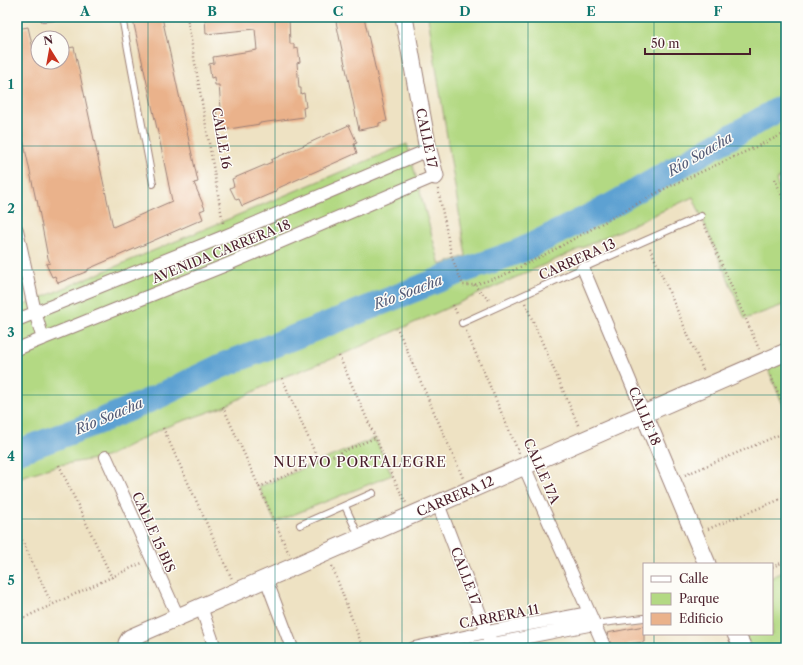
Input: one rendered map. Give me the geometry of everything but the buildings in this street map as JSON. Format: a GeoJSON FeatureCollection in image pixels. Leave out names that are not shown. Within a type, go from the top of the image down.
{"type":"FeatureCollection","features":[{"type":"Feature","properties":{"kind":"street","name":"CALLE 17"},"geometry":{"type":"LineString","coordinates":[[404,17],[428,150],[435,176]]}},
{"type":"Feature","properties":{"kind":"street","name":"AVENIDA CARRERA 18"},"geometry":{"type":"LineString","coordinates":[[17,320],[225,236],[428,150]]}},
{"type":"Feature","properties":{"kind":"street","name":"AVENIDA CARRERA 18"},"geometry":{"type":"LineString","coordinates":[[17,349],[231,263],[435,176]]}},
{"type":"Feature","properties":{"kind":"street"},"geometry":{"type":"LineString","coordinates":[[17,230],[19,251],[43,339]]}},
{"type":"Feature","properties":{"kind":"street","name":"CALLE 18"},"geometry":{"type":"LineString","coordinates":[[583,268],[707,563]]}},
{"type":"Feature","properties":{"kind":"street","name":"CARRERA 12"},"geometry":{"type":"LineString","coordinates":[[127,646],[130,638],[786,352]]}},
{"type":"Feature","properties":{"kind":"street","name":"CALLE 15 BIS"},"geometry":{"type":"LineString","coordinates":[[106,457],[178,618]]}},
{"type":"Feature","properties":{"kind":"street","name":"CALLE 17A"},"geometry":{"type":"LineString","coordinates":[[524,466],[605,648]]}},
{"type":"Feature","properties":{"kind":"street","name":"CALLE 17"},"geometry":{"type":"LineString","coordinates":[[438,504],[488,632],[492,646]]}},
{"type":"Feature","properties":{"kind":"street"},"geometry":{"type":"LineString","coordinates":[[266,579],[292,648]]}},
{"type":"Feature","properties":{"kind":"street"},"geometry":{"type":"LineString","coordinates":[[201,607],[215,648]]}},
{"type":"Feature","properties":{"kind":"street","name":"CARRERA 11"},"geometry":{"type":"LineString","coordinates":[[414,648],[488,632],[592,619]]}},
{"type":"Feature","properties":{"kind":"street","name":"CARRERA 11"},"geometry":{"type":"LineString","coordinates":[[472,648],[492,646],[592,619]]}},
{"type":"Feature","properties":{"kind":"street"},"geometry":{"type":"LineString","coordinates":[[736,635],[743,648]]}},
{"type":"Feature","properties":{"kind":"lane"},"geometry":{"type":"LineString","coordinates":[[44,18],[54,17]]}},
{"type":"Feature","properties":{"kind":"lane"},"geometry":{"type":"LineString","coordinates":[[122,17],[153,184]]}},
{"type":"Feature","properties":{"kind":"lane","name":"CARRERA 13"},"geometry":{"type":"LineString","coordinates":[[462,323],[701,216]]}},
{"type":"Feature","properties":{"kind":"lane"},"geometry":{"type":"LineString","coordinates":[[300,525],[373,494]]}},
{"type":"Feature","properties":{"kind":"lane"},"geometry":{"type":"LineString","coordinates":[[345,506],[360,538]]}},
{"type":"Feature","properties":{"kind":"lane","name":"CARRERA 11"},"geometry":{"type":"LineString","coordinates":[[592,619],[643,618]]}},
{"type":"Feature","properties":{"kind":"path","name":"CALLE 16"},"geometry":{"type":"LineString","coordinates":[[187,17],[225,236]]}},
{"type":"Feature","properties":{"kind":"path"},"geometry":{"type":"LineString","coordinates":[[496,308],[474,285],[502,276],[552,251],[662,190],[786,133]]}},
{"type":"Feature","properties":{"kind":"path","name":"CALLE 17"},"geometry":{"type":"LineString","coordinates":[[435,176],[452,258],[463,284],[474,285]]}},
{"type":"Feature","properties":{"kind":"path"},"geometry":{"type":"LineString","coordinates":[[775,179],[786,206]]}},
{"type":"Feature","properties":{"kind":"path"},"geometry":{"type":"LineString","coordinates":[[701,216],[786,412]]}},
{"type":"Feature","properties":{"kind":"path"},"geometry":{"type":"LineString","coordinates":[[647,240],[710,386]]}},
{"type":"Feature","properties":{"kind":"path"},"geometry":{"type":"LineString","coordinates":[[522,295],[585,440]]}},
{"type":"Feature","properties":{"kind":"path","name":"CALLE 17A"},"geometry":{"type":"LineString","coordinates":[[453,305],[524,466]]}},
{"type":"Feature","properties":{"kind":"path"},"geometry":{"type":"LineString","coordinates":[[398,330],[468,491]]}},
{"type":"Feature","properties":{"kind":"path"},"geometry":{"type":"LineString","coordinates":[[339,356],[375,438],[412,515]]}},
{"type":"Feature","properties":{"kind":"path"},"geometry":{"type":"LineString","coordinates":[[282,378],[319,462]]}},
{"type":"Feature","properties":{"kind":"path"},"geometry":{"type":"LineString","coordinates":[[223,407],[294,567]]}},
{"type":"Feature","properties":{"kind":"path"},"geometry":{"type":"LineString","coordinates":[[163,428],[238,591]]}},
{"type":"Feature","properties":{"kind":"path"},"geometry":{"type":"LineString","coordinates":[[672,481],[786,432]]}},
{"type":"Feature","properties":{"kind":"path"},"geometry":{"type":"LineString","coordinates":[[259,487],[375,438]]}},
{"type":"Feature","properties":{"kind":"path"},"geometry":{"type":"LineString","coordinates":[[59,465],[112,578]]}},
{"type":"Feature","properties":{"kind":"path"},"geometry":{"type":"LineString","coordinates":[[695,535],[786,497]]}},
{"type":"Feature","properties":{"kind":"path"},"geometry":{"type":"LineString","coordinates":[[17,529],[52,605]]}},
{"type":"Feature","properties":{"kind":"path"},"geometry":{"type":"LineString","coordinates":[[327,552],[363,648]]}},
{"type":"Feature","properties":{"kind":"path"},"geometry":{"type":"LineString","coordinates":[[17,621],[151,559]]}},
{"type":"Feature","properties":{"kind":"path"},"geometry":{"type":"LineString","coordinates":[[773,567],[786,562]]}},
{"type":"Feature","properties":{"kind":"green space"},"geometry":{"type":"Polygon","coordinates":[[[428,17],[786,17],[786,174],[776,180],[786,206],[786,304],[745,319],[693,197],[339,356],[281,378],[223,407],[163,428],[106,457],[59,465],[17,478],[17,308],[407,144],[440,265],[466,256],[428,17]]]}},
{"type":"Feature","properties":{"kind":"green space"},"geometry":{"type":"Polygon","coordinates":[[[786,362],[786,412],[768,369],[786,362]]]}},
{"type":"Feature","properties":{"kind":"green space"},"geometry":{"type":"Polygon","coordinates":[[[375,438],[392,475],[275,522],[259,487],[375,438]]]}},
{"type":"Feature","properties":{"kind":"green space"},"geometry":{"type":"Polygon","coordinates":[[[786,571],[786,648],[751,648],[745,635],[773,635],[773,577],[786,571]]]}},
{"type":"Feature","properties":{"kind":"waterway","name":"Río Soacha"},"geometry":{"type":"LineString","coordinates":[[17,452],[98,422],[157,397],[221,366],[449,276],[520,251],[610,206],[786,105]]}},
{"type":"Feature","properties":{"kind":"district","name":"NUEVO PORTALEGRE"},"geometry":{"type":"Point","coordinates":[360,462]}}]}
